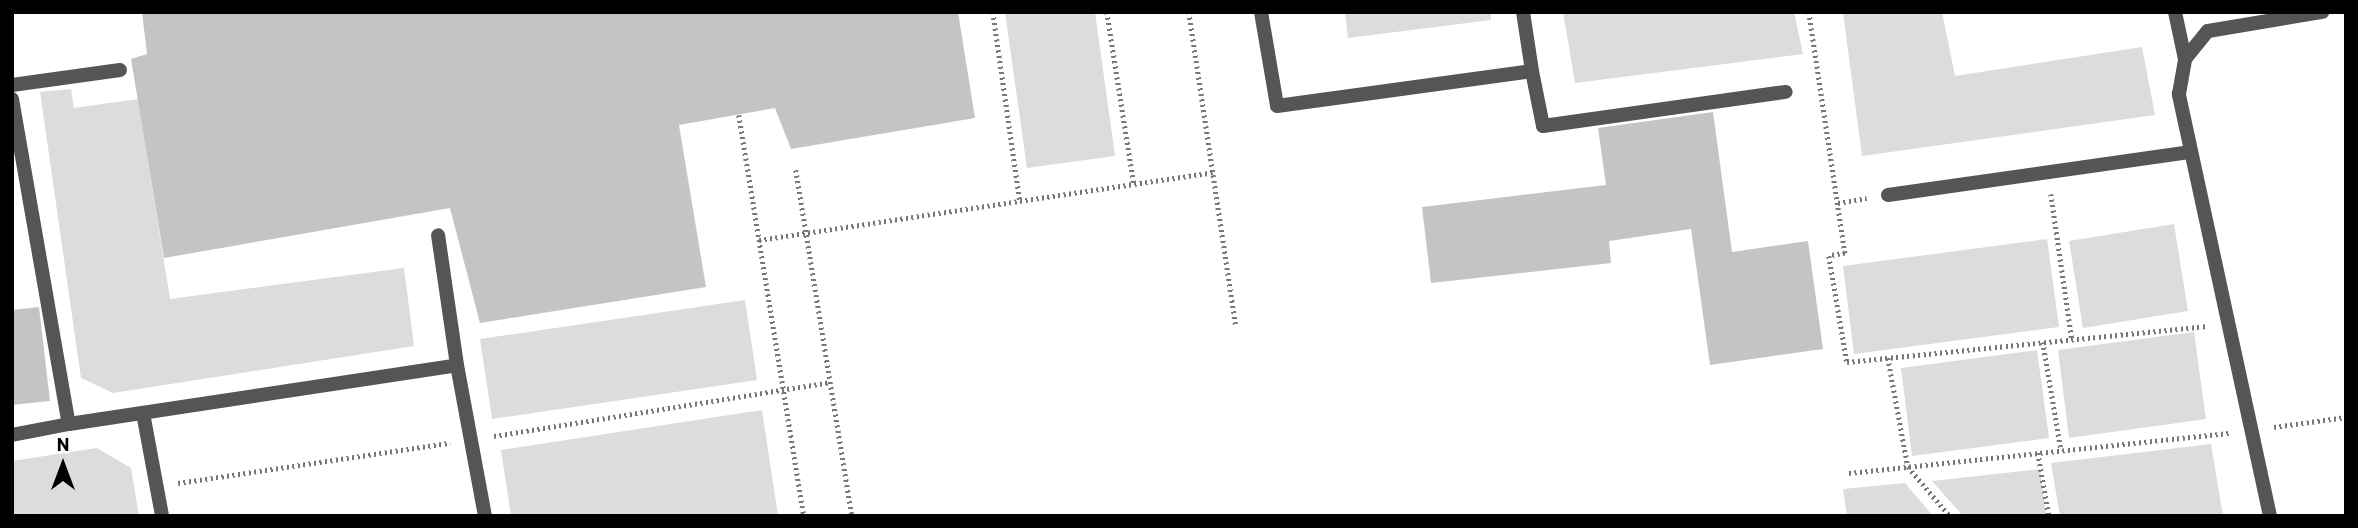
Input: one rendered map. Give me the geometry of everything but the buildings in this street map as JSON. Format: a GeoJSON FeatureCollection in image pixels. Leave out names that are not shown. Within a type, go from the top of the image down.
{"type":"FeatureCollection","features":[{"type":"Feature","properties":{"kind":"lane"},"geometry":{"type":"LineString","coordinates":[[1261,12],[1277,106],[1532,71]]}},
{"type":"Feature","properties":{"kind":"lane"},"geometry":{"type":"LineString","coordinates":[[1523,12],[1543,126],[1786,92]]}},
{"type":"Feature","properties":{"kind":"lane"},"geometry":{"type":"LineString","coordinates":[[2175,12],[2185,59],[2179,94],[2270,516]]}},
{"type":"Feature","properties":{"kind":"lane"},"geometry":{"type":"LineString","coordinates":[[2185,59],[2208,31],[2322,12]]}},
{"type":"Feature","properties":{"kind":"lane"},"geometry":{"type":"LineString","coordinates":[[12,85],[120,70]]}},
{"type":"Feature","properties":{"kind":"lane"},"geometry":{"type":"LineString","coordinates":[[12,99],[69,424]]}},
{"type":"Feature","properties":{"kind":"lane"},"geometry":{"type":"LineString","coordinates":[[1888,195],[2191,152]]}},
{"type":"Feature","properties":{"kind":"lane"},"geometry":{"type":"LineString","coordinates":[[438,235],[457,365],[485,516]]}},
{"type":"Feature","properties":{"kind":"lane"},"geometry":{"type":"LineString","coordinates":[[12,435],[457,365]]}},
{"type":"Feature","properties":{"kind":"lane"},"geometry":{"type":"LineString","coordinates":[[143,413],[162,516]]}},
{"type":"Feature","properties":{"kind":"path"},"geometry":{"type":"LineString","coordinates":[[993,12],[1020,201]]}},
{"type":"Feature","properties":{"kind":"path"},"geometry":{"type":"LineString","coordinates":[[1107,12],[1134,184]]}},
{"type":"Feature","properties":{"kind":"path"},"geometry":{"type":"LineString","coordinates":[[1189,12],[1236,327]]}},
{"type":"Feature","properties":{"kind":"path"},"geometry":{"type":"LineString","coordinates":[[1810,12],[1845,253],[1829,256],[1847,362],[2228,324]]}},
{"type":"Feature","properties":{"kind":"path"},"geometry":{"type":"LineString","coordinates":[[739,114],[804,516]]}},
{"type":"Feature","properties":{"kind":"path"},"geometry":{"type":"LineString","coordinates":[[796,170],[852,516]]}},
{"type":"Feature","properties":{"kind":"path"},"geometry":{"type":"LineString","coordinates":[[759,240],[1213,172]]}},
{"type":"Feature","properties":{"kind":"path"},"geometry":{"type":"LineString","coordinates":[[2048,172],[2072,340]]}},
{"type":"Feature","properties":{"kind":"path"},"geometry":{"type":"LineString","coordinates":[[2043,342],[2061,450]]}},
{"type":"Feature","properties":{"kind":"path"},"geometry":{"type":"LineString","coordinates":[[1888,358],[1908,467],[1950,516]]}},
{"type":"Feature","properties":{"kind":"path"},"geometry":{"type":"LineString","coordinates":[[1849,473],[2252,430],[2346,417]]}},
{"type":"Feature","properties":{"kind":"path"},"geometry":{"type":"LineString","coordinates":[[2038,453],[2049,516]]}},
{"type":"Feature","properties":{"kind":"shaded area"},"geometry":{"type":"Polygon","coordinates":[[[1005,12],[1095,12],[1115,156],[1027,168],[1005,12]]]}},
{"type":"Feature","properties":{"kind":"shaded area"},"geometry":{"type":"Polygon","coordinates":[[[1345,12],[1491,12],[1491,20],[1348,38],[1345,12]]]}},
{"type":"Feature","properties":{"kind":"shaded area"},"geometry":{"type":"Polygon","coordinates":[[[1563,12],[1794,12],[1803,54],[1575,83],[1563,12]]]}},
{"type":"Feature","properties":{"kind":"shaded area"},"geometry":{"type":"Polygon","coordinates":[[[1843,12],[1942,12],[1955,76],[2142,47],[2155,115],[1862,156],[1843,12]]]}},
{"type":"Feature","properties":{"kind":"shaded area"},"geometry":{"type":"Polygon","coordinates":[[[71,89],[74,108],[138,99],[170,299],[404,268],[414,346],[113,393],[81,378],[40,92],[71,89]]]}},
{"type":"Feature","properties":{"kind":"shaded area"},"geometry":{"type":"Polygon","coordinates":[[[2174,224],[2188,311],[2083,328],[2069,241],[2174,224]]]}},
{"type":"Feature","properties":{"kind":"shaded area"},"geometry":{"type":"Polygon","coordinates":[[[2047,239],[2059,327],[1854,354],[1843,266],[2047,239]]]}},
{"type":"Feature","properties":{"kind":"shaded area"},"geometry":{"type":"Polygon","coordinates":[[[745,300],[757,380],[492,419],[480,339],[745,300]]]}},
{"type":"Feature","properties":{"kind":"shaded area"},"geometry":{"type":"Polygon","coordinates":[[[2194,332],[2206,419],[2069,438],[2058,350],[2194,332]]]}},
{"type":"Feature","properties":{"kind":"shaded area"},"geometry":{"type":"Polygon","coordinates":[[[2037,350],[2049,438],[1912,456],[1901,368],[2037,350]]]}},
{"type":"Feature","properties":{"kind":"shaded area"},"geometry":{"type":"Polygon","coordinates":[[[762,410],[778,516],[511,516],[501,450],[762,410]]]}},
{"type":"Feature","properties":{"kind":"shaded area"},"geometry":{"type":"Polygon","coordinates":[[[2211,444],[2223,516],[2060,516],[2051,463],[2211,444]]]}},
{"type":"Feature","properties":{"kind":"shaded area"},"geometry":{"type":"Polygon","coordinates":[[[97,448],[131,468],[139,516],[12,516],[12,461],[97,448]]]}},
{"type":"Feature","properties":{"kind":"shaded area"},"geometry":{"type":"Polygon","coordinates":[[[2040,469],[2046,516],[1963,516],[1932,481],[2040,469]]]}},
{"type":"Feature","properties":{"kind":"shaded area"},"geometry":{"type":"Polygon","coordinates":[[[1905,483],[1933,516],[1847,516],[1843,489],[1905,483]]]}}]}
